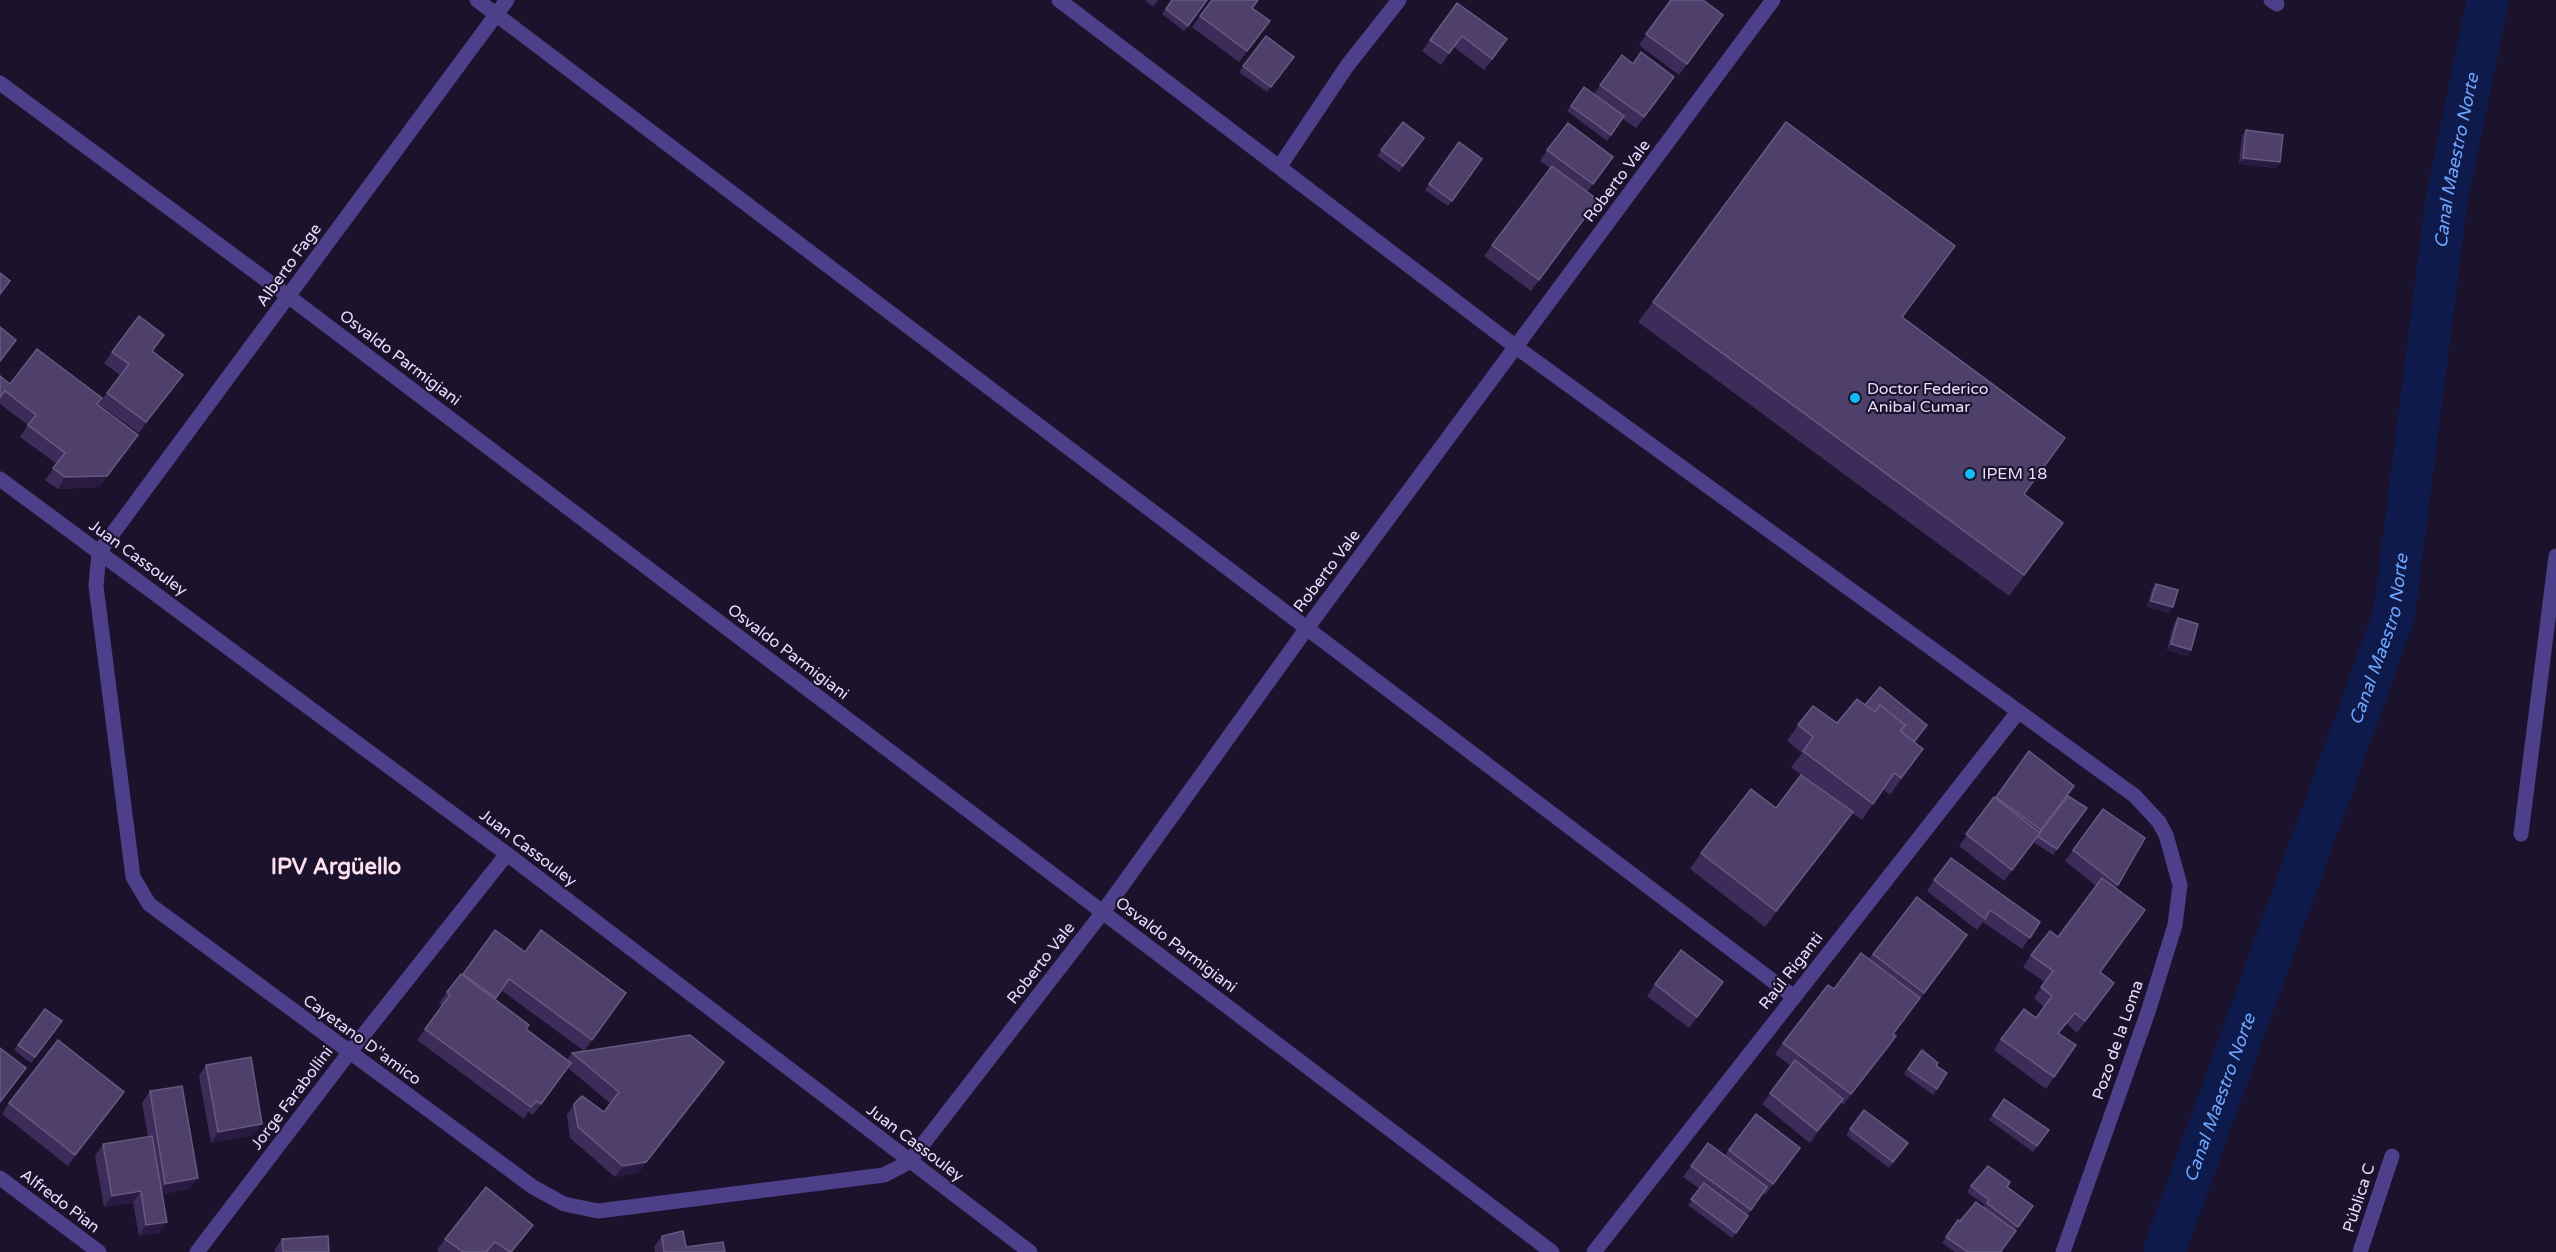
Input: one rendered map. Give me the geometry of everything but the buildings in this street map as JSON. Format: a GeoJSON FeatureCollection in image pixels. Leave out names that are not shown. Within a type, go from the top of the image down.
{"type":"FeatureCollection","features":[{"type":"Feature","properties":{"kind":"street"},"geometry":{"type":"LineString","coordinates":[[477,0],[1794,997]]}},
{"type":"Feature","properties":{"kind":"street","name":"Alberto Fage"},"geometry":{"type":"LineString","coordinates":[[99,552],[507,0]]}},
{"type":"Feature","properties":{"kind":"street","name":"Pozo de la Loma"},"geometry":{"type":"LineString","coordinates":[[1059,0],[1516,347],[2135,796],[2159,822],[2166,835],[2180,885],[2175,925],[2148,1012],[2063,1252]]}},
{"type":"Feature","properties":{"kind":"street"},"geometry":{"type":"LineString","coordinates":[[1280,166],[1347,66],[1399,0]]}},
{"type":"Feature","properties":{"kind":"street","name":"Roberto Vale"},"geometry":{"type":"LineString","coordinates":[[909,1162],[1103,912],[1307,628],[1773,0]]}},
{"type":"Feature","properties":{"kind":"street","name":"Osvaldo Parmigiani"},"geometry":{"type":"LineString","coordinates":[[0,83],[288,296],[1552,1252]]}},
{"type":"Feature","properties":{"kind":"street","name":"Juan Cassouley"},"geometry":{"type":"LineString","coordinates":[[0,479],[507,854],[1030,1252]]}},
{"type":"Feature","properties":{"kind":"street","name":"Cayetano D''amico"},"geometry":{"type":"LineString","coordinates":[[99,552],[96,586],[133,877],[148,904],[533,1187],[564,1204],[598,1212],[884,1175],[909,1162]]}},
{"type":"Feature","properties":{"kind":"street"},"geometry":{"type":"LineString","coordinates":[[2521,834],[2550,649],[2556,556]]}},
{"type":"Feature","properties":{"kind":"street","name":"Raúl Riganti"},"geometry":{"type":"LineString","coordinates":[[1594,1252],[2018,712]]}},
{"type":"Feature","properties":{"kind":"street","name":"Jorge Farabollini"},"geometry":{"type":"LineString","coordinates":[[197,1252],[349,1053],[507,854]]}},
{"type":"Feature","properties":{"kind":"street","name":"Pública C"},"geometry":{"type":"LineString","coordinates":[[2360,1252],[2392,1156]]}},
{"type":"Feature","properties":{"kind":"street","name":"Alfredo Pian"},"geometry":{"type":"LineString","coordinates":[[0,1178],[99,1252]]}},
{"type":"Feature","properties":{"kind":"waterway","name":"Canal Maestro Norte"},"geometry":{"type":"LineString","coordinates":[[2164,1252],[2394,615],[2447,197],[2488,0]]}},
{"type":"Feature","properties":{"kind":"place","name":"Doctor Federico Anibal Cumar"},"geometry":{"type":"Point","coordinates":[1855,398]}},
{"type":"Feature","properties":{"kind":"place","name":"IPEM 18"},"geometry":{"type":"Point","coordinates":[1970,474]}},
{"type":"Feature","properties":{"kind":"district","name":"IPV Argüello"},"geometry":{"type":"Point","coordinates":[336,867]}}]}
